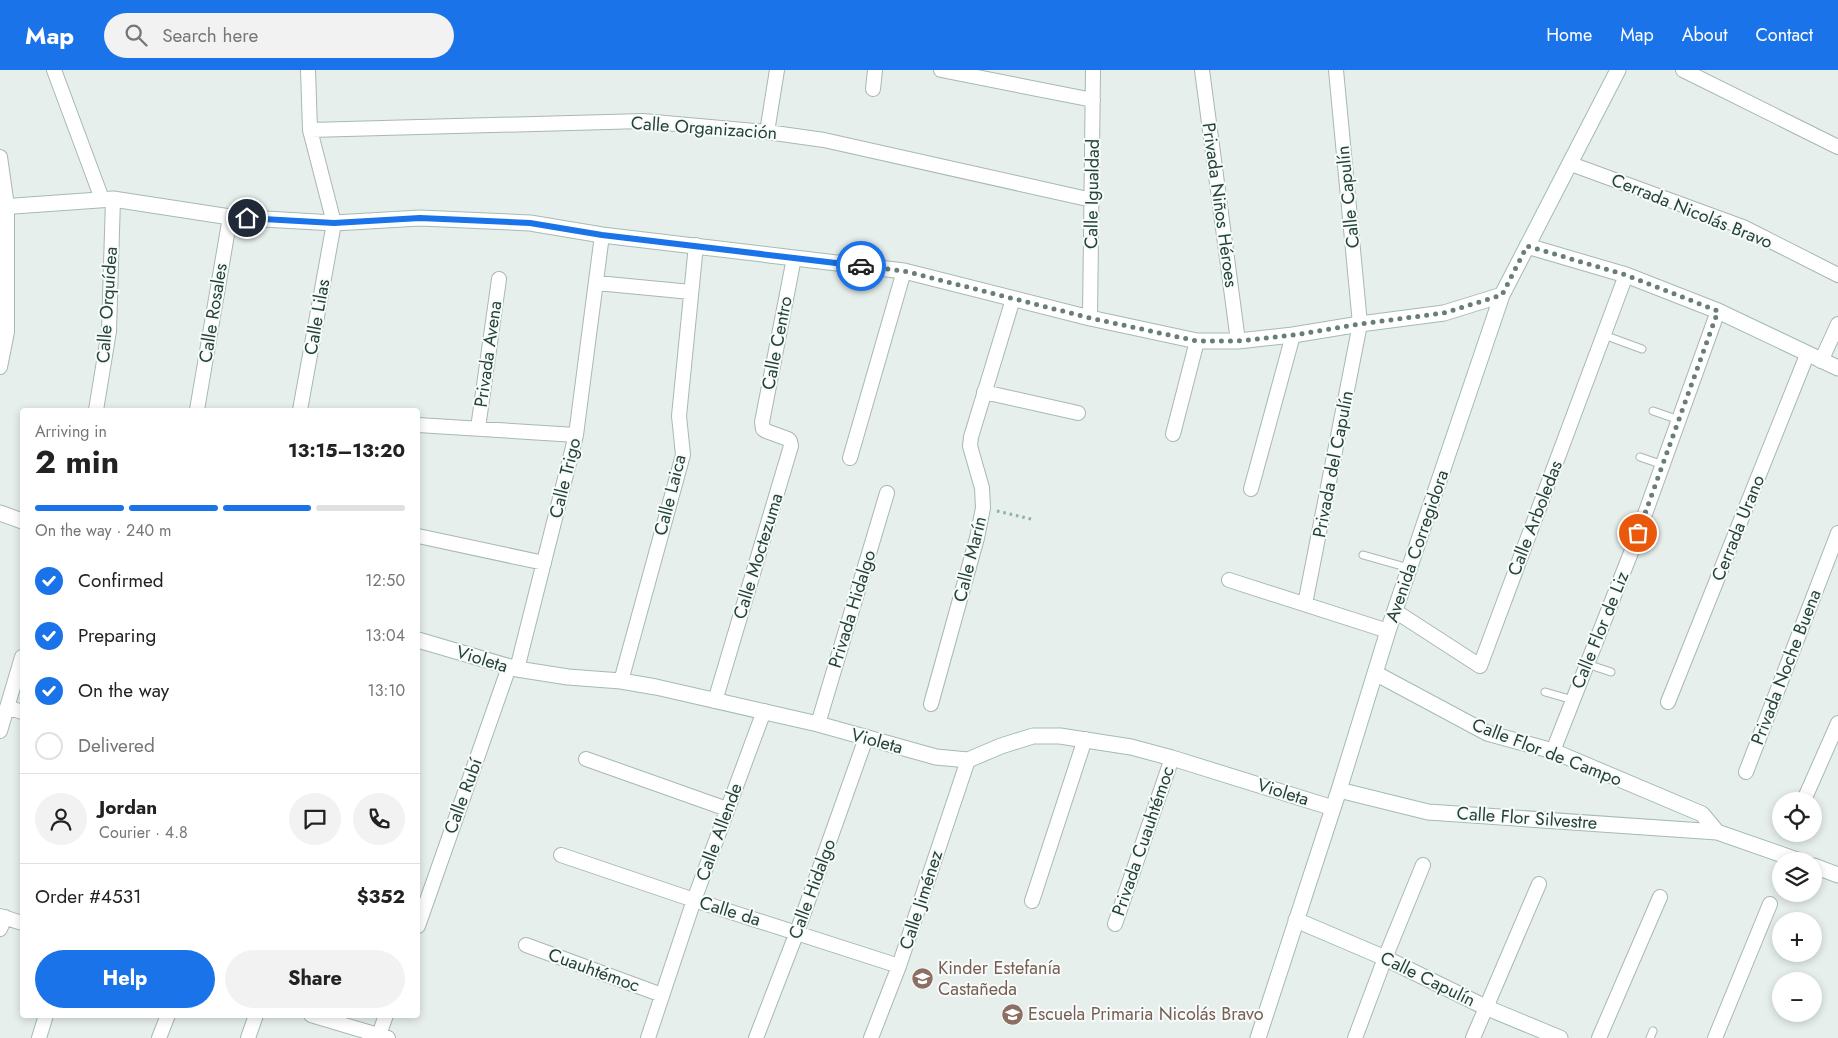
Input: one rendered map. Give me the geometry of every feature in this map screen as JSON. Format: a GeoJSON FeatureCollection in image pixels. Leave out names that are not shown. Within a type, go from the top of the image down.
{"type":"FeatureCollection","features":[{"type":"Feature","properties":{"kind":"street"},"geometry":{"type":"LineString","coordinates":[[54,70],[108,199]]}},
{"type":"Feature","properties":{"kind":"street"},"geometry":{"type":"LineString","coordinates":[[308,70],[310,130],[334,223]]}},
{"type":"Feature","properties":{"kind":"street"},"geometry":{"type":"LineString","coordinates":[[767,132],[777,70]]}},
{"type":"Feature","properties":{"kind":"street"},"geometry":{"type":"LineString","coordinates":[[873,89],[875,70]]}},
{"type":"Feature","properties":{"kind":"street"},"geometry":{"type":"LineString","coordinates":[[941,70],[1093,100]]}},
{"type":"Feature","properties":{"kind":"street","name":"Calle Igualdad"},"geometry":{"type":"LineString","coordinates":[[1090,318],[1093,70]]}},
{"type":"Feature","properties":{"kind":"street","name":"Privada Niños Héroes"},"geometry":{"type":"LineString","coordinates":[[1202,70],[1238,341]]}},
{"type":"Feature","properties":{"kind":"street","name":"Calle Capulín"},"geometry":{"type":"LineString","coordinates":[[1336,70],[1360,324]]}},
{"type":"Feature","properties":{"kind":"street","name":"Avenida Corregidora"},"geometry":{"type":"LineString","coordinates":[[1258,1038],[1339,790],[1394,611],[1502,295],[1618,70]]}},
{"type":"Feature","properties":{"kind":"street"},"geometry":{"type":"LineString","coordinates":[[1683,70],[1838,147]]}},
{"type":"Feature","properties":{"kind":"street","name":"Calle Organización"},"geometry":{"type":"LineString","coordinates":[[310,130],[643,121],[767,132],[824,140],[1092,200]]}},
{"type":"Feature","properties":{"kind":"street"},"geometry":{"type":"LineString","coordinates":[[0,157],[8,332],[0,367]]}},
{"type":"Feature","properties":{"kind":"street","name":"Cerrada Nicolás Bravo"},"geometry":{"type":"LineString","coordinates":[[1571,164],[1743,227],[1838,275]]}},
{"type":"Feature","properties":{"kind":"street"},"geometry":{"type":"LineString","coordinates":[[3,207],[108,199],[230,217],[334,223],[420,218],[530,223],[602,235],[904,271],[1090,318],[1197,341],[1238,341],[1294,335],[1444,313],[1502,295]]}},
{"type":"Feature","properties":{"kind":"street","name":"Calle Orquídea"},"geometry":{"type":"LineString","coordinates":[[96,408],[109,331],[108,199]]}},
{"type":"Feature","properties":{"kind":"street","name":"Calle Rosales"},"geometry":{"type":"LineString","coordinates":[[197,408],[230,217]]}},
{"type":"Feature","properties":{"kind":"street","name":"Calle Lilas"},"geometry":{"type":"LineString","coordinates":[[300,408],[334,223]]}},
{"type":"Feature","properties":{"kind":"street","name":"Calle Trigo"},"geometry":{"type":"LineString","coordinates":[[513,668],[544,563],[576,435],[602,235]]}},
{"type":"Feature","properties":{"kind":"street","name":"Calle Laica"},"geometry":{"type":"LineString","coordinates":[[622,682],[683,455],[679,416],[696,246]]}},
{"type":"Feature","properties":{"kind":"street"},"geometry":{"type":"LineString","coordinates":[[1527,246],[1626,275],[1718,311],[1838,368]]}},
{"type":"Feature","properties":{"kind":"street","name":"Calle Centro"},"geometry":{"type":"LineString","coordinates":[[763,429],[762,422],[794,258]]}},
{"type":"Feature","properties":{"kind":"street"},"geometry":{"type":"LineString","coordinates":[[850,458],[904,271]]}},
{"type":"Feature","properties":{"kind":"street","name":"Calle Arboledas"},"geometry":{"type":"LineString","coordinates":[[1394,611],[1480,666],[1626,275]]}},
{"type":"Feature","properties":{"kind":"street","name":"Privada Avena"},"geometry":{"type":"LineString","coordinates":[[478,428],[499,279]]}},
{"type":"Feature","properties":{"kind":"street"},"geometry":{"type":"LineString","coordinates":[[597,283],[691,292]]}},
{"type":"Feature","properties":{"kind":"street","name":"Calle Marín"},"geometry":{"type":"LineString","coordinates":[[932,704],[978,538],[983,508],[982,488],[970,446],[984,392],[1013,299]]}},
{"type":"Feature","properties":{"kind":"street","name":"Calle Flor de Liz"},"geometry":{"type":"LineString","coordinates":[[1553,751],[1632,550],[1718,311]]}},
{"type":"Feature","properties":{"kind":"street","name":"Privada del Capulín"},"geometry":{"type":"LineString","coordinates":[[1305,604],[1360,324]]}},
{"type":"Feature","properties":{"kind":"street","name":"Cerrada Urano"},"geometry":{"type":"LineString","coordinates":[[1668,702],[1814,358],[1838,324]]}},
{"type":"Feature","properties":{"kind":"street"},"geometry":{"type":"LineString","coordinates":[[1252,490],[1294,335]]}},
{"type":"Feature","properties":{"kind":"street"},"geometry":{"type":"LineString","coordinates":[[1173,434],[1197,341]]}},
{"type":"Feature","properties":{"kind":"street"},"geometry":{"type":"LineString","coordinates":[[984,392],[1078,413]]}},
{"type":"Feature","properties":{"kind":"street"},"geometry":{"type":"LineString","coordinates":[[420,424],[576,435]]}},
{"type":"Feature","properties":{"kind":"street","name":"Calle Moctezuma"},"geometry":{"type":"LineString","coordinates":[[715,701],[791,446],[788,439],[763,429]]}},
{"type":"Feature","properties":{"kind":"street","name":"Privada Hidalgo"},"geometry":{"type":"LineString","coordinates":[[818,724],[887,493]]}},
{"type":"Feature","properties":{"kind":"street"},"geometry":{"type":"LineString","coordinates":[[0,513],[20,520]]}},
{"type":"Feature","properties":{"kind":"street","name":"Privada Noche Buena"},"geometry":{"type":"LineString","coordinates":[[1746,772],[1838,533]]}},
{"type":"Feature","properties":{"kind":"street"},"geometry":{"type":"LineString","coordinates":[[420,536],[544,563]]}},
{"type":"Feature","properties":{"kind":"street"},"geometry":{"type":"LineString","coordinates":[[1229,580],[1388,632]]}},
{"type":"Feature","properties":{"kind":"street","name":"Violeta"},"geometry":{"type":"LineString","coordinates":[[420,641],[513,668],[568,677],[656,687],[764,711],[936,757],[968,760],[1001,746],[1033,736],[1060,736],[1131,747],[1333,808]]}},
{"type":"Feature","properties":{"kind":"street"},"geometry":{"type":"LineString","coordinates":[[0,731],[20,664]]}},
{"type":"Feature","properties":{"kind":"street","name":"Calle Rubí"},"geometry":{"type":"LineString","coordinates":[[420,921],[513,668]]}},
{"type":"Feature","properties":{"kind":"street","name":"Calle Flor de Campo"},"geometry":{"type":"LineString","coordinates":[[1375,672],[1486,732],[1553,751],[1702,814],[1717,832]]}},
{"type":"Feature","properties":{"kind":"street"},"geometry":{"type":"LineString","coordinates":[[7,707],[20,711]]}},
{"type":"Feature","properties":{"kind":"street","name":"Calle Allende"},"geometry":{"type":"LineString","coordinates":[[648,1038],[694,900],[764,711]]}},
{"type":"Feature","properties":{"kind":"street"},"geometry":{"type":"LineString","coordinates":[[1808,792],[1838,723]]}},
{"type":"Feature","properties":{"kind":"street","name":"Calle Hidalgo"},"geometry":{"type":"LineString","coordinates":[[756,1038],[797,932],[866,738]]}},
{"type":"Feature","properties":{"kind":"street"},"geometry":{"type":"LineString","coordinates":[[1032,901],[1085,739]]}},
{"type":"Feature","properties":{"kind":"street","name":"Privada Cuauhtémoc"},"geometry":{"type":"LineString","coordinates":[[1114,924],[1172,758]]}},
{"type":"Feature","properties":{"kind":"street"},"geometry":{"type":"LineString","coordinates":[[586,759],[727,808]]}},
{"type":"Feature","properties":{"kind":"street","name":"Calle Jiménez"},"geometry":{"type":"LineString","coordinates":[[871,1038],[900,966],[968,760]]}},
{"type":"Feature","properties":{"kind":"street","name":"Calle Flor Silvestre"},"geometry":{"type":"LineString","coordinates":[[1339,790],[1428,812],[1717,832]]}},
{"type":"Feature","properties":{"kind":"street"},"geometry":{"type":"LineString","coordinates":[[1717,832],[1774,852]]}},
{"type":"Feature","properties":{"kind":"street","name":"Calle da"},"geometry":{"type":"LineString","coordinates":[[561,855],[900,966]]}},
{"type":"Feature","properties":{"kind":"street"},"geometry":{"type":"LineString","coordinates":[[1355,1038],[1423,865]]}},
{"type":"Feature","properties":{"kind":"street"},"geometry":{"type":"LineString","coordinates":[[1822,869],[1838,875]]}},
{"type":"Feature","properties":{"kind":"street"},"geometry":{"type":"LineString","coordinates":[[1473,1038],[1539,884]]}},
{"type":"Feature","properties":{"kind":"street"},"geometry":{"type":"LineString","coordinates":[[1599,1038],[1660,897]]}},
{"type":"Feature","properties":{"kind":"street"},"geometry":{"type":"LineString","coordinates":[[1715,1038],[1770,904]]}},
{"type":"Feature","properties":{"kind":"street"},"geometry":{"type":"LineString","coordinates":[[2,920],[20,923]]}},
{"type":"Feature","properties":{"kind":"street","name":"Calle Capulín"},"geometry":{"type":"LineString","coordinates":[[1296,920],[1385,958],[1485,1007],[1560,1038]]}},
{"type":"Feature","properties":{"kind":"street","name":"Cuauhtémoc"},"geometry":{"type":"LineString","coordinates":[[526,945],[662,995]]}},
{"type":"Feature","properties":{"kind":"street"},"geometry":{"type":"LineString","coordinates":[[39,1038],[45,1018]]}},
{"type":"Feature","properties":{"kind":"street"},"geometry":{"type":"LineString","coordinates":[[159,1038],[167,1018]]}},
{"type":"Feature","properties":{"kind":"street"},"geometry":{"type":"LineString","coordinates":[[248,1038],[255,1018]]}},
{"type":"Feature","properties":{"kind":"street"},"geometry":{"type":"LineString","coordinates":[[317,1018],[347,1032],[384,1036],[386,1018]]}},
{"type":"Feature","properties":{"kind":"lane"},"geometry":{"type":"LineString","coordinates":[[1604,335],[1642,349]]}},
{"type":"Feature","properties":{"kind":"lane"},"geometry":{"type":"LineString","coordinates":[[1653,410],[1679,420]]}},
{"type":"Feature","properties":{"kind":"lane"},"geometry":{"type":"LineString","coordinates":[[1640,457],[1663,465]]}},
{"type":"Feature","properties":{"kind":"lane"},"geometry":{"type":"LineString","coordinates":[[1364,556],[1409,568]]}},
{"type":"Feature","properties":{"kind":"lane"},"geometry":{"type":"LineString","coordinates":[[1587,664],[1611,672]]}},
{"type":"Feature","properties":{"kind":"lane"},"geometry":{"type":"LineString","coordinates":[[1545,692],[1573,700]]}},
{"type":"Feature","properties":{"kind":"path"},"geometry":{"type":"LineString","coordinates":[[983,508],[1035,520]]}},
{"type":"Feature","properties":{"kind":"way so far"},"geometry":{"type":"LineString","coordinates":[[861,266],[904,271],[1090,318],[1197,341],[1238,341],[1294,335],[1444,313],[1502,295],[1527,246],[1626,275],[1718,311],[1638,533]]}},
{"type":"Feature","properties":{"kind":"place","name":"Kinder Estefanía Castañeda"},"geometry":{"type":"Point","coordinates":[922,978]}},
{"type":"Feature","properties":{"kind":"place","name":"Escuela Primaria Nicolás Bravo"},"geometry":{"type":"Point","coordinates":[1012,1014]}},
{"type":"Feature","properties":{"kind":"route"},"geometry":{"type":"LineString","coordinates":[[247,218],[334,223],[420,218],[530,223],[602,235],[861,266]]}}]}
